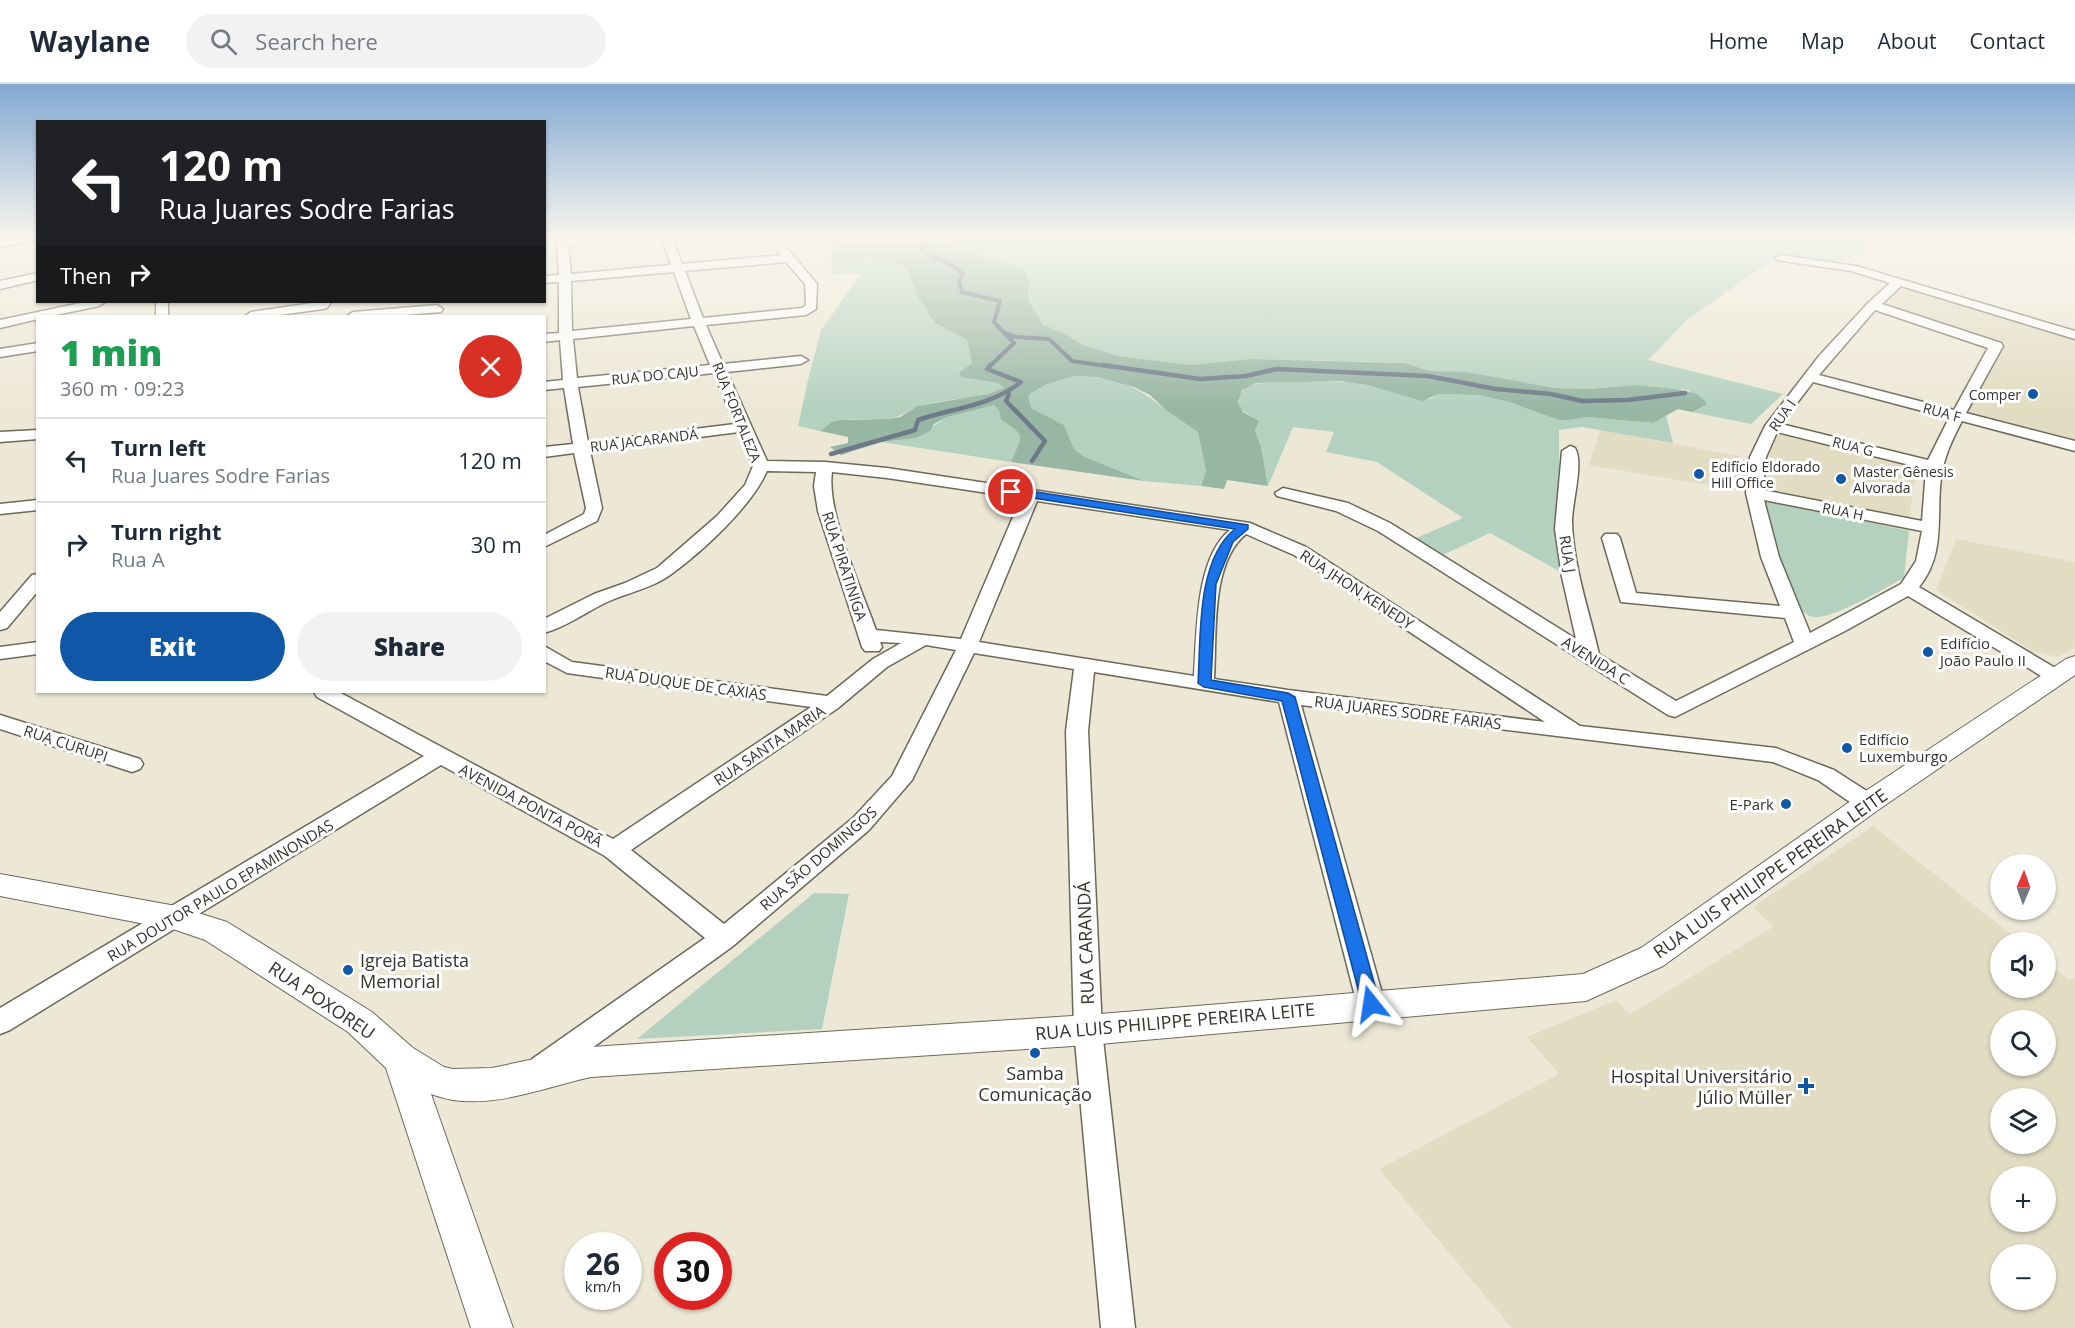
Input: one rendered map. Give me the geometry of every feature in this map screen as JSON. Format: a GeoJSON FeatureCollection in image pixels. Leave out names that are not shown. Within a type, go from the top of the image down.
{"type":"FeatureCollection","features":[{"type":"Feature","properties":{"kind":"street"},"geometry":{"type":"LineString","coordinates":[[546,541],[591,517],[594,508],[580,447],[571,384],[564,294]]}},
{"type":"Feature","properties":{"kind":"street","name":"RUA FORTALEZA"},"geometry":{"type":"LineString","coordinates":[[546,626],[601,598],[632,587],[663,572],[723,520],[752,486],[761,466],[687,294]]}},
{"type":"Feature","properties":{"kind":"street"},"geometry":{"type":"LineString","coordinates":[[546,338],[806,311],[813,306],[812,294]]}},
{"type":"Feature","properties":{"kind":"street","name":"RUA I"},"geometry":{"type":"LineString","coordinates":[[1805,644],[1770,557],[1754,493],[1758,458],[1772,426],[1810,377],[1885,294]]}},
{"type":"Feature","properties":{"kind":"street"},"geometry":{"type":"LineString","coordinates":[[1939,294],[2075,335]]}},
{"type":"Feature","properties":{"kind":"street"},"geometry":{"type":"LineString","coordinates":[[40,315],[94,303]]}},
{"type":"Feature","properties":{"kind":"street"},"geometry":{"type":"LineString","coordinates":[[272,315],[292,314],[324,303]]}},
{"type":"Feature","properties":{"kind":"street"},"geometry":{"type":"LineString","coordinates":[[1685,743],[1675,710],[1838,627],[1908,588],[1917,580],[1927,554],[1931,528],[1934,466],[1944,437],[1996,346],[1873,305]]}},
{"type":"Feature","properties":{"kind":"street"},"geometry":{"type":"LineString","coordinates":[[365,315],[437,309]]}},
{"type":"Feature","properties":{"kind":"street"},"geometry":{"type":"LineString","coordinates":[[0,324],[36,316]]}},
{"type":"Feature","properties":{"kind":"street"},"geometry":{"type":"LineString","coordinates":[[0,353],[36,347]]}},
{"type":"Feature","properties":{"kind":"street","name":"RUA DO CAJU"},"geometry":{"type":"LineString","coordinates":[[546,386],[801,360]]}},
{"type":"Feature","properties":{"kind":"street","name":"RUA F"},"geometry":{"type":"LineString","coordinates":[[1810,377],[2075,446]]}},
{"type":"Feature","properties":{"kind":"street","name":"RUA G"},"geometry":{"type":"LineString","coordinates":[[1772,426],[1934,466]]}},
{"type":"Feature","properties":{"kind":"street","name":"RUA JACARANDÁ"},"geometry":{"type":"LineString","coordinates":[[546,452],[744,428]]}},
{"type":"Feature","properties":{"kind":"street"},"geometry":{"type":"LineString","coordinates":[[0,436],[36,434]]}},
{"type":"Feature","properties":{"kind":"street","name":"RUA J"},"geometry":{"type":"LineString","coordinates":[[1570,451],[1563,526],[1567,562],[1590,656]]}},
{"type":"Feature","properties":{"kind":"street","name":"RUA JHON KENEDY"},"geometry":{"type":"LineString","coordinates":[[761,466],[825,467],[887,472],[1244,527],[1300,551],[1578,734]]}},
{"type":"Feature","properties":{"kind":"street","name":"RUA PIRATINIGA"},"geometry":{"type":"LineString","coordinates":[[825,467],[822,486],[823,499],[867,635],[880,663]]}},
{"type":"Feature","properties":{"kind":"street","name":"AVENIDA C"},"geometry":{"type":"LineString","coordinates":[[1283,493],[1342,507],[1384,527],[1675,710]]}},
{"type":"Feature","properties":{"kind":"street","name":"RUA H"},"geometry":{"type":"LineString","coordinates":[[1754,493],[1931,528]]}},
{"type":"Feature","properties":{"kind":"street","name":"RUA SÃO DOMINGOS"},"geometry":{"type":"LineString","coordinates":[[534,1074],[724,939],[861,824],[901,780],[968,646],[1031,495]]}},
{"type":"Feature","properties":{"kind":"street"},"geometry":{"type":"LineString","coordinates":[[0,509],[36,506]]}},
{"type":"Feature","properties":{"kind":"street"},"geometry":{"type":"LineString","coordinates":[[1204,683],[1210,584],[1228,540],[1244,527]]}},
{"type":"Feature","properties":{"kind":"street"},"geometry":{"type":"LineString","coordinates":[[1611,538],[1628,598],[1794,614],[1838,627]]}},
{"type":"Feature","properties":{"kind":"street"},"geometry":{"type":"LineString","coordinates":[[0,624],[36,581]]}},
{"type":"Feature","properties":{"kind":"street"},"geometry":{"type":"LineString","coordinates":[[1908,588],[2065,670]]}},
{"type":"Feature","properties":{"kind":"street","name":"RUA JUARES SODRE FARIAS"},"geometry":{"type":"LineString","coordinates":[[867,635],[923,639],[1288,697],[1578,734],[1685,743],[1776,755],[1826,775],[1868,804]]}},
{"type":"Feature","properties":{"kind":"street","name":"RUA SANTA MARIA"},"geometry":{"type":"LineString","coordinates":[[614,850],[831,703],[880,663],[923,639]]}},
{"type":"Feature","properties":{"kind":"street"},"geometry":{"type":"LineString","coordinates":[[0,653],[36,648]]}},
{"type":"Feature","properties":{"kind":"street","name":"RUA DUQUE DE CAXIAS"},"geometry":{"type":"LineString","coordinates":[[546,653],[567,667],[831,703]]}},
{"type":"Feature","properties":{"kind":"street","name":"RUA CARANDÁ"},"geometry":{"type":"LineString","coordinates":[[1085,664],[1077,731],[1088,1030],[1118,1328]]}},
{"type":"Feature","properties":{"kind":"street","name":"RUA LUIS PHILIPPE PEREIRA LEITE"},"geometry":{"type":"LineString","coordinates":[[401,1059],[438,1081],[460,1086],[492,1084],[591,1062],[1088,1030],[1586,987],[1652,957],[1868,804],[2065,670]]}},
{"type":"Feature","properties":{"kind":"street","name":"AVENIDA PONTA PORÃ"},"geometry":{"type":"LineString","coordinates":[[326,693],[614,850],[724,939]]}},
{"type":"Feature","properties":{"kind":"street"},"geometry":{"type":"LineString","coordinates":[[1288,697],[1371,1004]]}},
{"type":"Feature","properties":{"kind":"street","name":"RUA CURUPI"},"geometry":{"type":"LineString","coordinates":[[0,722],[132,764]]}},
{"type":"Feature","properties":{"kind":"street","name":"RUA DOUTOR PAULO EPAMINONDAS"},"geometry":{"type":"LineString","coordinates":[[0,1022],[176,918],[440,756]]}},
{"type":"Feature","properties":{"kind":"street","name":"RUA POXOREU"},"geometry":{"type":"LineString","coordinates":[[0,885],[176,918],[216,931],[360,1022],[401,1059],[492,1328]]}},
{"type":"Feature","properties":{"kind":"shaded area"},"geometry":{"type":"Polygon","coordinates":[[[1891,294],[1928,294],[2075,338],[2075,443],[1962,414],[1998,346],[1877,305],[1891,294]]]}},
{"type":"Feature","properties":{"kind":"shaded area"},"geometry":{"type":"Polygon","coordinates":[[[1600,430],[1739,456],[1738,490],[1589,465],[1600,430]]]}},
{"type":"Feature","properties":{"kind":"shaded area","name":"Master Gênesis Alvorada"},"geometry":{"type":"Polygon","coordinates":[[[1772,432],[1917,466],[1909,521],[1765,493],[1772,432]]]}},
{"type":"Feature","properties":{"kind":"shaded area"},"geometry":{"type":"Polygon","coordinates":[[[1956,539],[2075,562],[2075,647],[2058,657],[2032,651],[1936,590],[1956,539]]]}},
{"type":"Feature","properties":{"kind":"shaded area","name":"Hospital Universitário Júlio Müller"},"geometry":{"type":"Polygon","coordinates":[[[1873,826],[1990,920],[2008,932],[1990,932],[1990,998],[2056,998],[2056,970],[2069,980],[2075,978],[2075,1328],[1512,1328],[1379,1169],[1559,1074],[1527,1037],[1616,1000],[1630,1014],[1773,927],[1753,907],[1873,826]]]}},
{"type":"Feature","properties":{"kind":"green space"},"geometry":{"type":"Polygon","coordinates":[[[847,294],[916,294],[935,323],[967,340],[972,363],[960,373],[998,383],[1004,388],[987,394],[922,405],[893,418],[845,420],[828,425],[820,431],[798,426],[821,330],[847,294]]]}},
{"type":"Feature","properties":{"kind":"green space"},"geometry":{"type":"Polygon","coordinates":[[[916,294],[1028,294],[1028,299],[1043,325],[1064,333],[1083,345],[1118,356],[1191,365],[1250,359],[1405,363],[1430,371],[1466,372],[1555,388],[1587,389],[1636,385],[1677,389],[1697,394],[1706,402],[1706,405],[1692,412],[1678,409],[1653,423],[1587,417],[1559,420],[1509,402],[1478,395],[1439,394],[1422,401],[1368,385],[1340,381],[1256,383],[1242,390],[1238,402],[1243,412],[1259,421],[1255,431],[1261,447],[1268,486],[1227,480],[1224,489],[1201,486],[1206,471],[1198,432],[1167,411],[1150,395],[1134,387],[1098,377],[1074,376],[1047,384],[1031,393],[1028,397],[1032,409],[1064,425],[1074,449],[1083,456],[1144,481],[1011,462],[1020,437],[1015,430],[1001,420],[999,410],[994,405],[947,417],[934,424],[930,431],[916,438],[881,442],[841,455],[830,447],[848,443],[848,437],[820,431],[832,422],[900,417],[917,406],[988,394],[1004,388],[998,383],[961,377],[959,373],[972,363],[967,340],[935,323],[916,294]]]}},
{"type":"Feature","properties":{"kind":"green space"},"geometry":{"type":"Polygon","coordinates":[[[1028,294],[1723,294],[1688,319],[1648,360],[1783,394],[1751,424],[1692,412],[1706,405],[1688,390],[1636,385],[1587,389],[1555,388],[1455,372],[1430,371],[1405,363],[1389,362],[1250,359],[1191,365],[1118,356],[1083,345],[1064,333],[1043,325],[1028,299],[1028,294]]]}},
{"type":"Feature","properties":{"kind":"green space"},"geometry":{"type":"Polygon","coordinates":[[[1074,376],[1113,380],[1135,388],[1198,432],[1206,471],[1201,486],[1144,481],[1083,456],[1074,449],[1064,425],[1032,410],[1028,397],[1042,385],[1074,376]]]}},
{"type":"Feature","properties":{"kind":"green space"},"geometry":{"type":"Polygon","coordinates":[[[1355,382],[1430,399],[1439,394],[1478,395],[1509,402],[1559,420],[1587,417],[1653,423],[1666,415],[1673,443],[1582,427],[1559,430],[1559,571],[1490,533],[1443,555],[1414,539],[1463,518],[1377,462],[1326,452],[1334,432],[1293,427],[1268,486],[1261,447],[1255,431],[1259,421],[1240,409],[1239,398],[1243,390],[1260,383],[1355,382]]]}},
{"type":"Feature","properties":{"kind":"green space"},"geometry":{"type":"Polygon","coordinates":[[[995,405],[999,410],[1001,420],[1015,429],[1020,437],[1011,462],[881,442],[916,438],[947,417],[995,405]]]}},
{"type":"Feature","properties":{"kind":"green space"},"geometry":{"type":"Polygon","coordinates":[[[1763,499],[1909,531],[1904,578],[1835,613],[1815,617],[1804,613],[1795,602],[1780,567],[1763,499]]]}},
{"type":"Feature","properties":{"kind":"green space"},"geometry":{"type":"Polygon","coordinates":[[[814,893],[849,894],[822,1029],[637,1039],[814,893]]]}},
{"type":"Feature","properties":{"kind":"waterway"},"geometry":{"type":"LineString","coordinates":[[971,294],[1000,301],[994,322],[1005,333]]}},
{"type":"Feature","properties":{"kind":"waterway"},"geometry":{"type":"LineString","coordinates":[[989,367],[1014,343],[1005,333]]}},
{"type":"Feature","properties":{"kind":"waterway"},"geometry":{"type":"LineString","coordinates":[[1005,333],[1016,337],[1049,339],[1072,361],[1114,367]]}},
{"type":"Feature","properties":{"kind":"waterway"},"geometry":{"type":"LineString","coordinates":[[831,454],[915,430],[918,420],[984,401],[1021,382],[987,369],[990,365]]}},
{"type":"Feature","properties":{"kind":"waterway"},"geometry":{"type":"LineString","coordinates":[[1103,365],[1200,379],[1246,376],[1276,369],[1428,376],[1496,389],[1551,394],[1582,401],[1628,400],[1685,393]]}},
{"type":"Feature","properties":{"kind":"waterway"},"geometry":{"type":"LineString","coordinates":[[1009,394],[1006,401],[1045,441],[1032,461]]}},
{"type":"Feature","properties":{"kind":"place","name":"Comper"},"geometry":{"type":"Point","coordinates":[2033,394]}},
{"type":"Feature","properties":{"kind":"place","name":"Edifício Eldorado Hill Office"},"geometry":{"type":"Point","coordinates":[1699,474]}},
{"type":"Feature","properties":{"kind":"place","name":"Master Gênesis Alvorada"},"geometry":{"type":"Point","coordinates":[1841,479]}},
{"type":"Feature","properties":{"kind":"place","name":"Edifício João Paulo II"},"geometry":{"type":"Point","coordinates":[1928,652]}},
{"type":"Feature","properties":{"kind":"place","name":"Edifício Luxemburgo"},"geometry":{"type":"Point","coordinates":[1847,748]}},
{"type":"Feature","properties":{"kind":"place","name":"E-Park"},"geometry":{"type":"Point","coordinates":[1786,804]}},
{"type":"Feature","properties":{"kind":"place","name":"Igreja Batista Memorial"},"geometry":{"type":"Point","coordinates":[348,970]}},
{"type":"Feature","properties":{"kind":"place","name":"Samba Comunicação"},"geometry":{"type":"Point","coordinates":[1035,1053]}},
{"type":"Feature","properties":{"kind":"place","name":"Hospital Universitário Júlio Müller"},"geometry":{"type":"Point","coordinates":[1806,1086]}},
{"type":"Feature","properties":{"kind":"route"},"geometry":{"type":"LineString","coordinates":[[1011,492],[1244,527],[1228,540],[1210,584],[1204,683],[1288,697],[1371,1004]]}}]}
